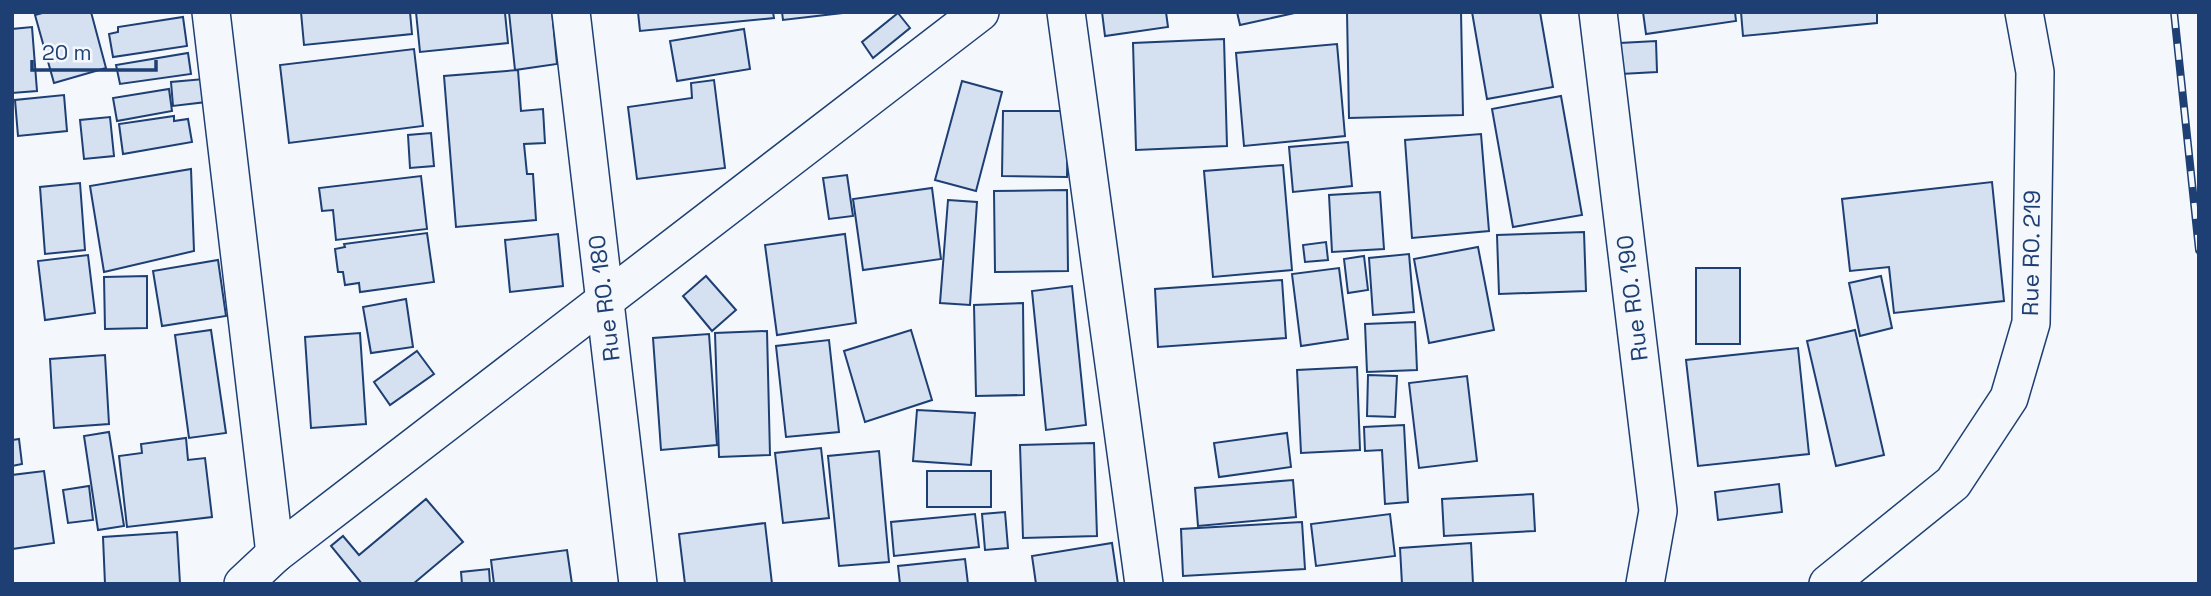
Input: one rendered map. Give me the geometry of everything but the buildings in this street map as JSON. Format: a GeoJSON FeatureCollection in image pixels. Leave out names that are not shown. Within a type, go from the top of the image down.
{"type":"FeatureCollection","features":[{"type":"Feature","properties":{"kind":"street"},"geometry":{"type":"LineString","coordinates":[[211,12],[275,554]]}},
{"type":"Feature","properties":{"kind":"street","name":"Rue RO. 180"},"geometry":{"type":"LineString","coordinates":[[571,12],[638,584]]}},
{"type":"Feature","properties":{"kind":"street"},"geometry":{"type":"LineString","coordinates":[[243,584],[275,554],[980,12]]}},
{"type":"Feature","properties":{"kind":"street"},"geometry":{"type":"LineString","coordinates":[[1066,12],[1144,584]]}},
{"type":"Feature","properties":{"kind":"street","name":"Rue RO. 190"},"geometry":{"type":"LineString","coordinates":[[1598,12],[1658,511],[1645,584]]}},
{"type":"Feature","properties":{"kind":"street","name":"Rue RO. 219"},"geometry":{"type":"LineString","coordinates":[[1828,584],[1953,483],[2009,398],[2031,323],[2035,72],[2024,12]]}},
{"type":"Feature","properties":{"kind":"railway"},"geometry":{"type":"LineString","coordinates":[[2174,12],[2199,250]]}}]}
